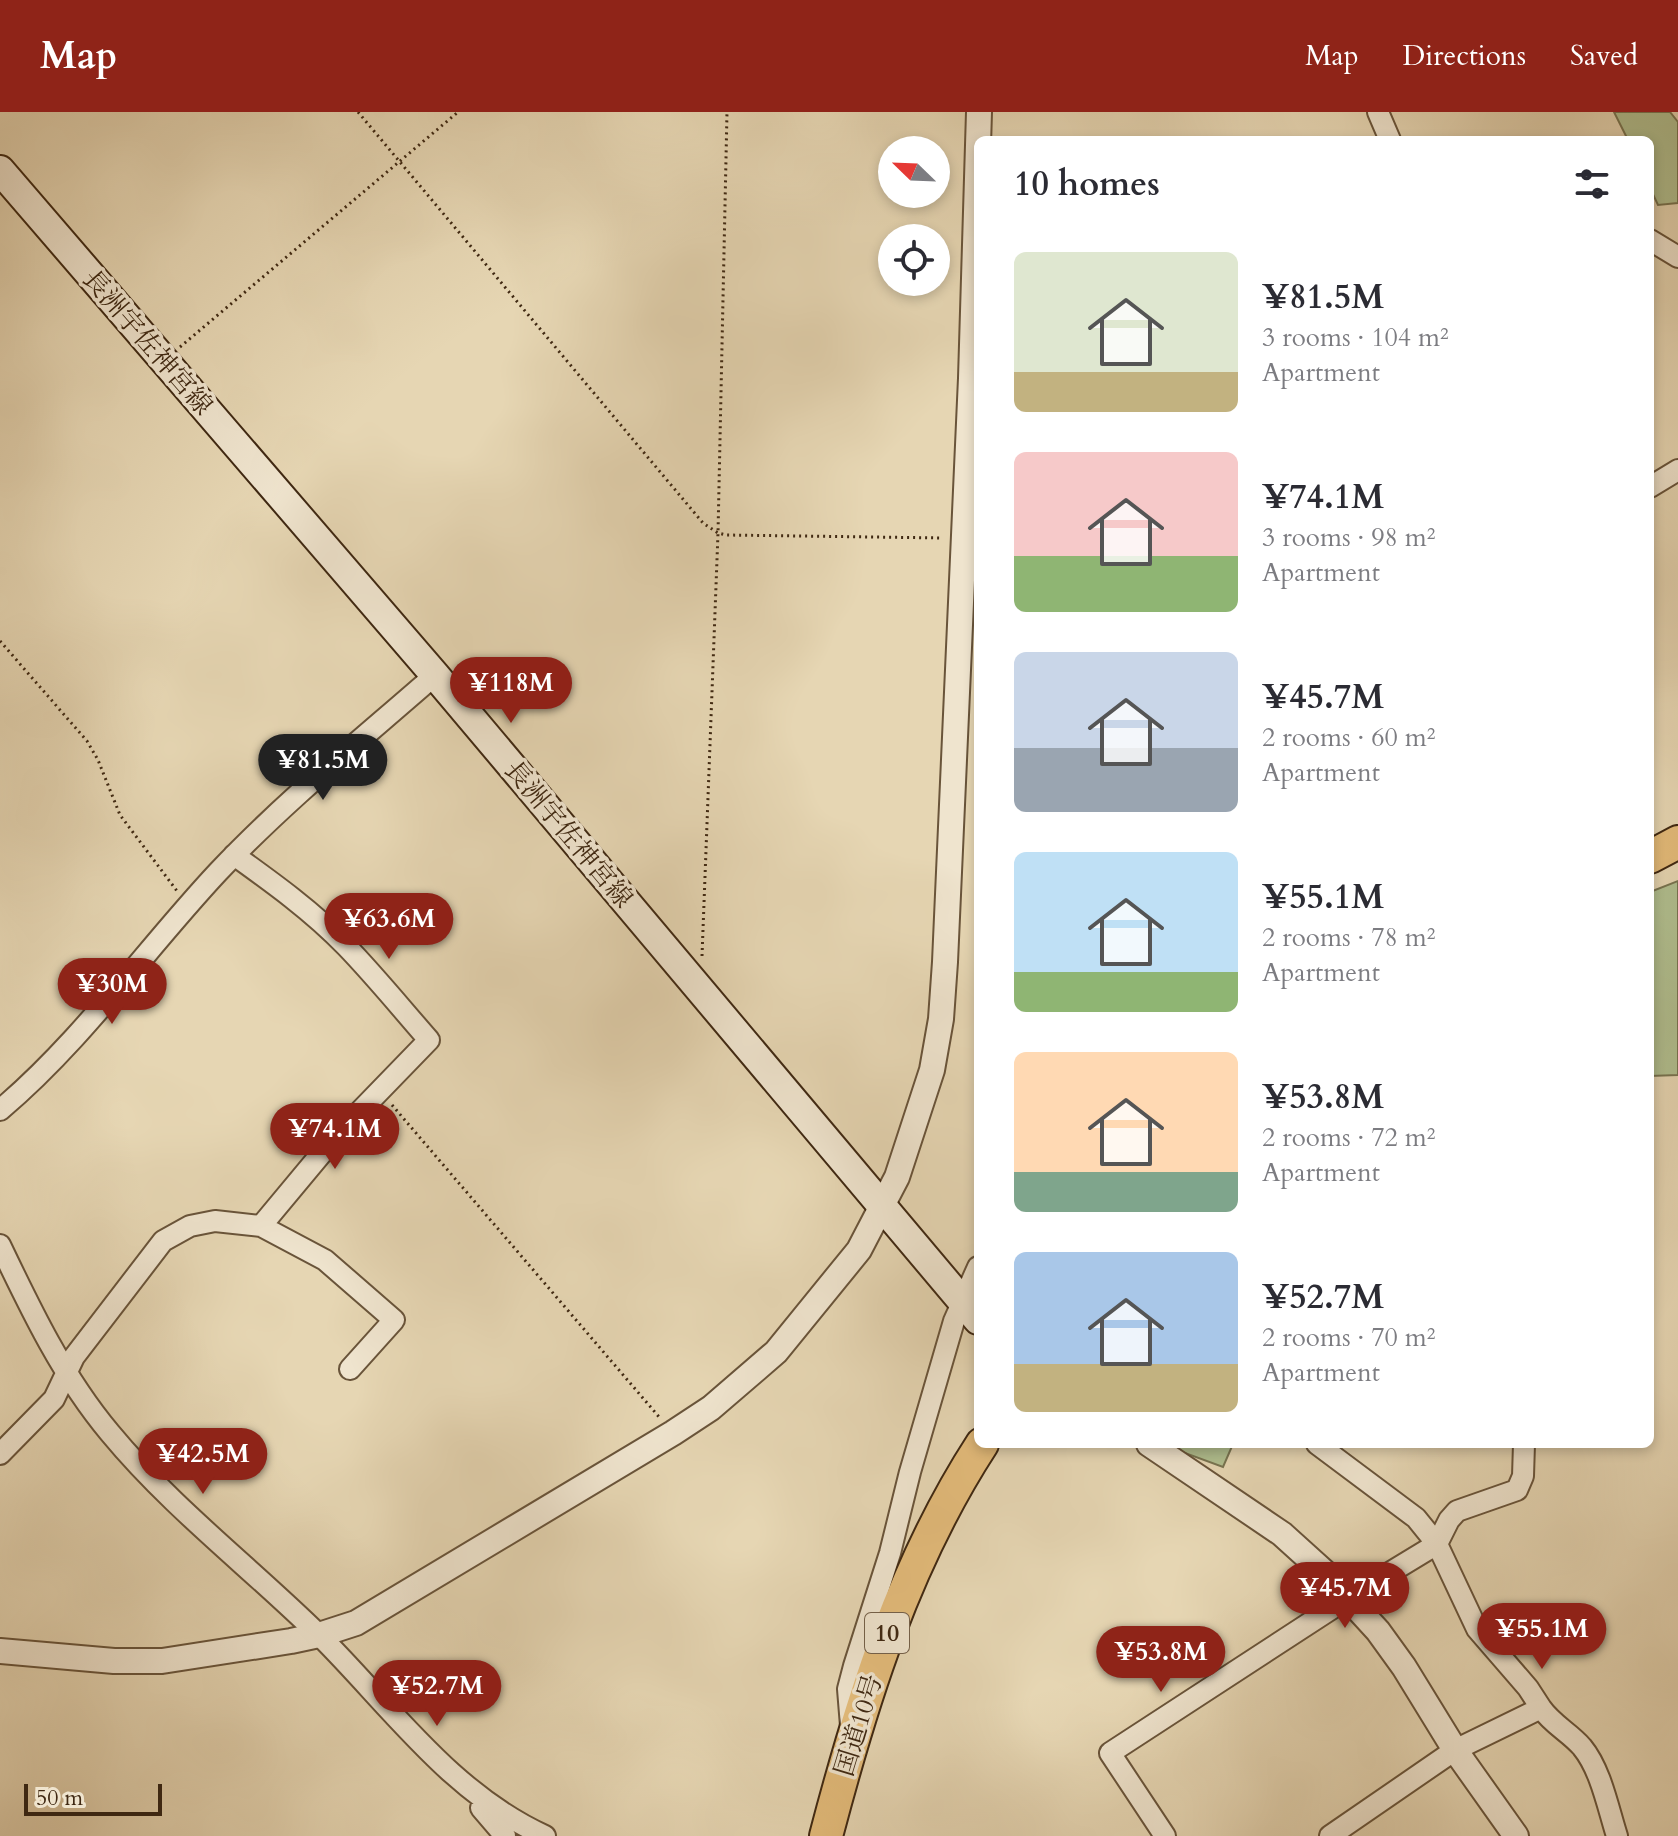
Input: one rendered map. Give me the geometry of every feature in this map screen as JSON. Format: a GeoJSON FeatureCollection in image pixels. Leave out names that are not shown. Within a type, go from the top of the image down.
{"type":"FeatureCollection","features":[{"type":"Feature","properties":{"kind":"highway"},"geometry":{"type":"LineString","coordinates":[[1654,855],[1678,842]]}},
{"type":"Feature","properties":{"kind":"highway","name":"国道10号"},"geometry":{"type":"LineString","coordinates":[[826,1836],[874,1670],[907,1585],[980,1448]]}},
{"type":"Feature","properties":{"kind":"main road","name":"長洲宇佐神宮線"},"geometry":{"type":"LineString","coordinates":[[0,170],[435,675],[970,1310]]}},
{"type":"Feature","properties":{"kind":"street"},"geometry":{"type":"LineString","coordinates":[[979,112],[979,136]]}},
{"type":"Feature","properties":{"kind":"street"},"geometry":{"type":"LineString","coordinates":[[1378,112],[1388,136]]}},
{"type":"Feature","properties":{"kind":"street"},"geometry":{"type":"LineString","coordinates":[[1654,242],[1678,257]]}},
{"type":"Feature","properties":{"kind":"street"},"geometry":{"type":"LineString","coordinates":[[4,1656],[162,1661],[319,1635],[356,1623],[711,1408],[776,1352],[859,1250],[884,1206],[916,1123],[932,1070],[941,1019],[955,768],[963,537],[974,378]]}},
{"type":"Feature","properties":{"kind":"street"},"geometry":{"type":"LineString","coordinates":[[1654,485],[1678,470]]}},
{"type":"Feature","properties":{"kind":"street"},"geometry":{"type":"LineString","coordinates":[[0,1110],[36,1079],[234,855],[279,811],[435,675]]}},
{"type":"Feature","properties":{"kind":"street"},"geometry":{"type":"LineString","coordinates":[[1654,838],[1678,832]]}},
{"type":"Feature","properties":{"kind":"street"},"geometry":{"type":"LineString","coordinates":[[234,855],[274,883],[324,925],[429,1040],[336,1136],[261,1226]]}},
{"type":"Feature","properties":{"kind":"street"},"geometry":{"type":"LineString","coordinates":[[0,1454],[54,1399],[74,1357],[163,1241],[190,1226],[215,1221],[261,1226],[325,1260],[394,1320],[350,1369]]}},
{"type":"Feature","properties":{"kind":"street"},"geometry":{"type":"LineString","coordinates":[[0,1245],[39,1327],[92,1411],[131,1457],[319,1635],[505,1836]]}},
{"type":"Feature","properties":{"kind":"street"},"geometry":{"type":"LineString","coordinates":[[851,1743],[848,1689],[854,1666],[890,1553],[910,1472],[970,1310],[974,1288]]}},
{"type":"Feature","properties":{"kind":"street"},"geometry":{"type":"LineString","coordinates":[[1155,1448],[1282,1534],[1324,1572],[1378,1631],[1455,1750],[1516,1836]]}},
{"type":"Feature","properties":{"kind":"street"},"geometry":{"type":"LineString","coordinates":[[1322,1448],[1416,1518],[1437,1544],[1477,1629],[1557,1728],[1582,1747],[1590,1760],[1617,1836]]}},
{"type":"Feature","properties":{"kind":"street"},"geometry":{"type":"LineString","coordinates":[[1165,1836],[1110,1753],[1348,1598],[1437,1544],[1457,1511],[1517,1490],[1523,1476],[1524,1448]]}},
{"type":"Feature","properties":{"kind":"street"},"geometry":{"type":"LineString","coordinates":[[1330,1836],[1455,1750],[1541,1708]]}},
{"type":"Feature","properties":{"kind":"street"},"geometry":{"type":"LineString","coordinates":[[446,1769],[496,1810],[545,1836]]}},
{"type":"Feature","properties":{"kind":"path"},"geometry":{"type":"LineString","coordinates":[[358,112],[703,523],[718,533],[903,539],[963,537]]}},
{"type":"Feature","properties":{"kind":"path"},"geometry":{"type":"LineString","coordinates":[[164,361],[458,112]]}},
{"type":"Feature","properties":{"kind":"path"},"geometry":{"type":"LineString","coordinates":[[700,989],[718,533],[727,112]]}},
{"type":"Feature","properties":{"kind":"path"},"geometry":{"type":"LineString","coordinates":[[0,641],[87,741],[120,815],[188,905]]}},
{"type":"Feature","properties":{"kind":"path"},"geometry":{"type":"LineString","coordinates":[[381,1092],[673,1433]]}},
{"type":"Feature","properties":{"kind":"green space"},"geometry":{"type":"Polygon","coordinates":[[[1614,112],[1670,112],[1678,122],[1678,203],[1658,205],[1654,196],[1654,136],[1626,136],[1614,112]]]}},
{"type":"Feature","properties":{"kind":"green space"},"geometry":{"type":"Polygon","coordinates":[[[1678,881],[1678,1075],[1654,1076],[1654,890],[1678,881]]]}},
{"type":"Feature","properties":{"kind":"green space"},"geometry":{"type":"Polygon","coordinates":[[[1173,1448],[1231,1448],[1223,1467],[1173,1448]]]}}]}
